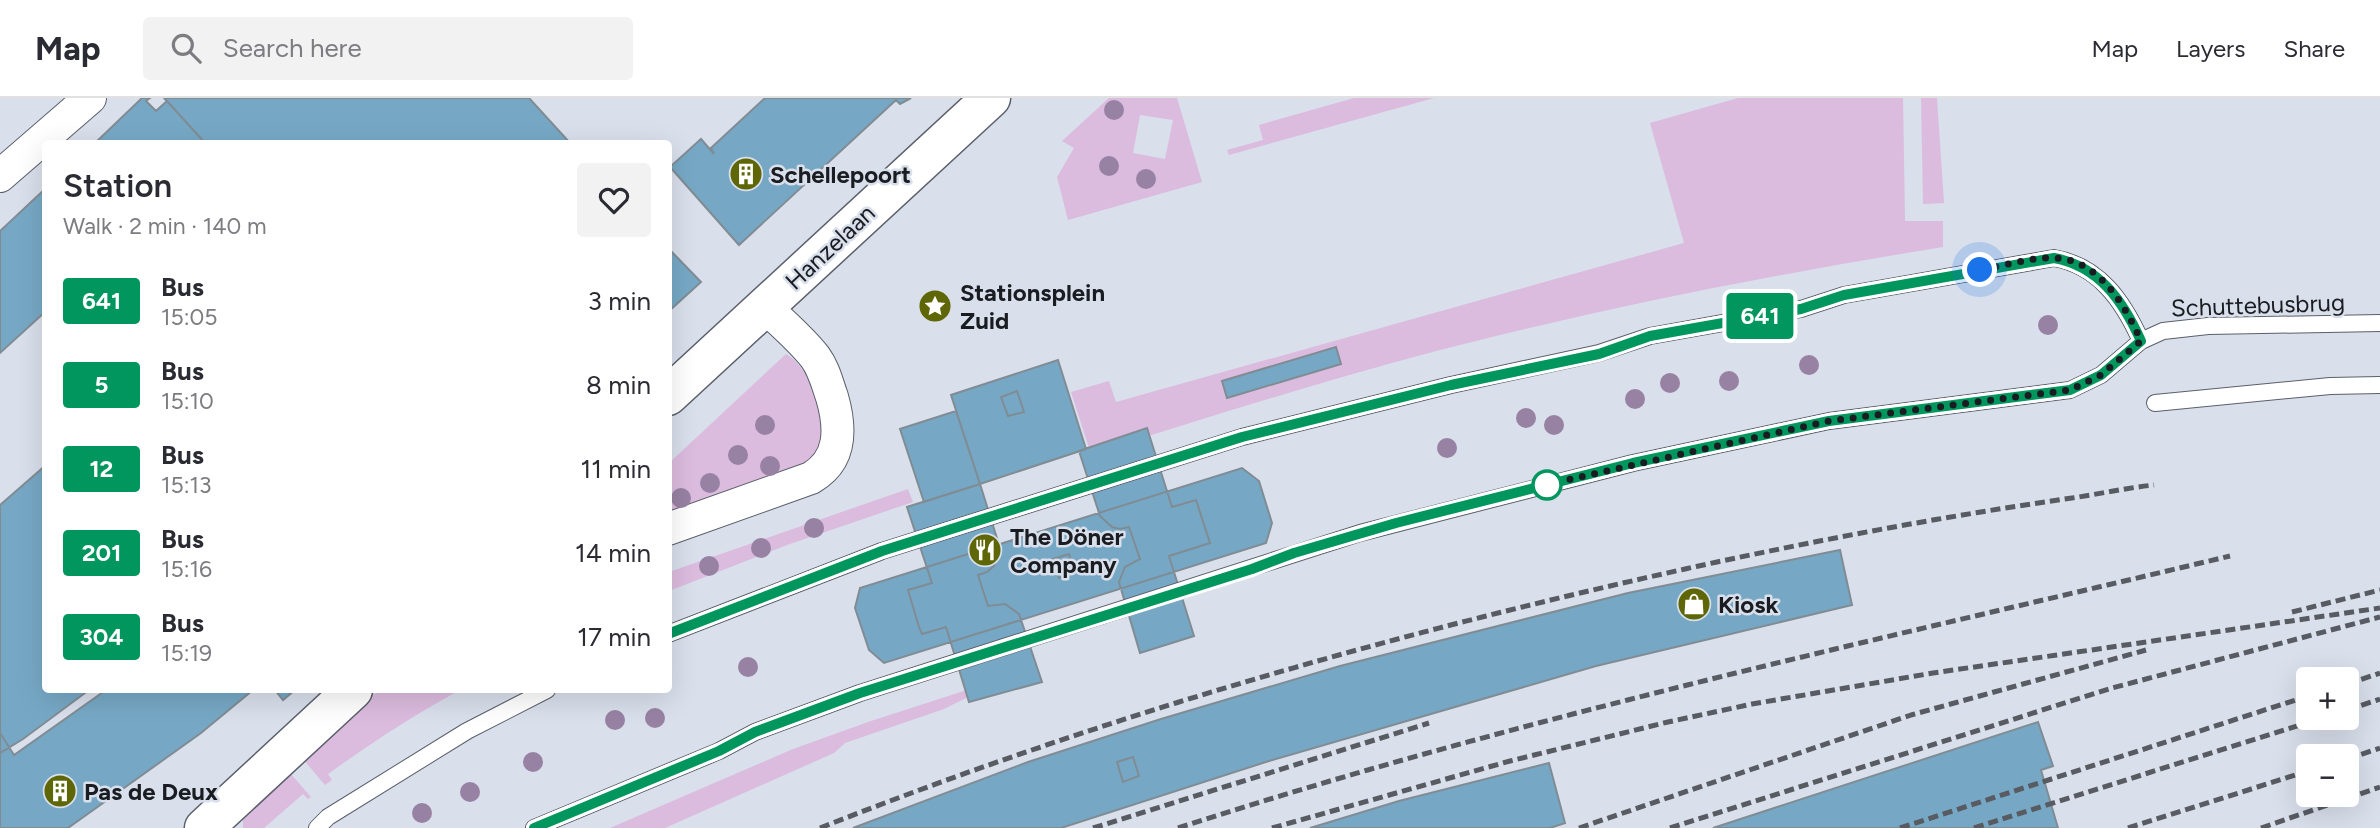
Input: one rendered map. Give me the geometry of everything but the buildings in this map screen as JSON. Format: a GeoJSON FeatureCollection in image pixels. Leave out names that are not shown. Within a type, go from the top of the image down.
{"type":"FeatureCollection","features":[{"type":"Feature","properties":{"kind":"street"},"geometry":{"type":"LineString","coordinates":[[0,176],[90,98]]}},
{"type":"Feature","properties":{"kind":"street","name":"Hanzelaan"},"geometry":{"type":"LineString","coordinates":[[672,392],[991,98]]}},
{"type":"Feature","properties":{"kind":"street"},"geometry":{"type":"LineString","coordinates":[[672,528],[811,478],[822,471],[835,451],[837,416],[822,368],[807,348],[765,307]]}},
{"type":"Feature","properties":{"kind":"street"},"geometry":{"type":"LineString","coordinates":[[204,828],[350,693]]}},
{"type":"Feature","properties":{"kind":"lane"},"geometry":{"type":"LineString","coordinates":[[534,828],[719,751],[755,732],[860,693],[1239,573],[1294,553],[1566,480],[1829,421],[2070,390],[2101,375],[2141,341],[2132,320],[2108,286],[2082,267],[2054,258],[1844,295],[1801,309],[1650,336],[1599,354],[1451,385],[1242,437],[882,551],[672,632]]}},
{"type":"Feature","properties":{"kind":"lane","name":"Schuttebusbrug"},"geometry":{"type":"LineString","coordinates":[[2141,341],[2163,331],[2182,328],[2380,323]]}},
{"type":"Feature","properties":{"kind":"lane"},"geometry":{"type":"LineString","coordinates":[[2155,403],[2330,386],[2380,385]]}},
{"type":"Feature","properties":{"kind":"lane"},"geometry":{"type":"LineString","coordinates":[[317,828],[328,817],[467,731],[541,693]]}},
{"type":"Feature","properties":{"kind":"shaded area"},"geometry":{"type":"Polygon","coordinates":[[[1109,98],[1177,98],[1202,182],[1068,220],[1057,177],[1074,148],[1062,141],[1109,98]],[[1140,115],[1133,153],[1165,159],[1173,120],[1140,115]]]}},
{"type":"Feature","properties":{"kind":"shaded area"},"geometry":{"type":"Polygon","coordinates":[[[1354,98],[1434,98],[1229,155],[1227,150],[1263,140],[1259,125],[1354,98]]]}},
{"type":"Feature","properties":{"kind":"shaded area"},"geometry":{"type":"Polygon","coordinates":[[[1738,98],[1903,98],[1905,221],[1943,221],[1943,247],[1675,296],[1476,341],[1250,404],[1091,454],[1071,392],[1109,381],[1116,402],[1684,243],[1650,123],[1738,98]]]}},
{"type":"Feature","properties":{"kind":"shaded area"},"geometry":{"type":"Polygon","coordinates":[[[1921,98],[1937,98],[1944,203],[1923,204],[1921,98]]]}},
{"type":"Feature","properties":{"kind":"shaded area"},"geometry":{"type":"Polygon","coordinates":[[[786,354],[795,360],[815,393],[822,419],[822,442],[811,461],[672,517],[672,460],[786,354]]]}},
{"type":"Feature","properties":{"kind":"shaded area"},"geometry":{"type":"Polygon","coordinates":[[[908,489],[913,502],[787,545],[672,590],[672,571],[908,489]]]}},
{"type":"Feature","properties":{"kind":"shaded area"},"geometry":{"type":"Polygon","coordinates":[[[970,689],[972,695],[944,709],[845,743],[834,753],[665,828],[610,828],[793,749],[970,689]]]}},
{"type":"Feature","properties":{"kind":"shaded area"},"geometry":{"type":"Polygon","coordinates":[[[376,693],[455,693],[409,719],[328,774],[332,780],[325,785],[303,759],[376,693]]]}},
{"type":"Feature","properties":{"kind":"shaded area"},"geometry":{"type":"Polygon","coordinates":[[[289,772],[311,797],[308,799],[303,794],[264,828],[243,828],[243,815],[289,772]]]}},
{"type":"Feature","properties":{"kind":"railway"},"geometry":{"type":"LineString","coordinates":[[820,828],[1040,747],[1151,711],[1263,677],[1489,615],[1805,544],[1938,519],[2154,485]]}},
{"type":"Feature","properties":{"kind":"railway"},"geometry":{"type":"LineString","coordinates":[[1178,828],[1438,750],[1570,715],[1833,649],[2230,556]]}},
{"type":"Feature","properties":{"kind":"railway"},"geometry":{"type":"LineString","coordinates":[[2292,612],[2380,590]]}},
{"type":"Feature","properties":{"kind":"railway"},"geometry":{"type":"LineString","coordinates":[[1272,828],[1510,761],[1752,704],[1933,673],[2380,608]]}},
{"type":"Feature","properties":{"kind":"railway"},"geometry":{"type":"LineString","coordinates":[[1670,828],[2112,688],[2380,617]]}},
{"type":"Feature","properties":{"kind":"railway"},"geometry":{"type":"LineString","coordinates":[[1579,828],[1911,715],[2146,650]]}},
{"type":"Feature","properties":{"kind":"railway"},"geometry":{"type":"LineString","coordinates":[[2359,680],[2380,673]]}},
{"type":"Feature","properties":{"kind":"railway"},"geometry":{"type":"LineString","coordinates":[[2359,706],[2380,699]]}},
{"type":"Feature","properties":{"kind":"railway"},"geometry":{"type":"LineString","coordinates":[[1900,828],[2296,700]]}},
{"type":"Feature","properties":{"kind":"railway"},"geometry":{"type":"LineString","coordinates":[[1093,828],[1429,723]]}},
{"type":"Feature","properties":{"kind":"railway"},"geometry":{"type":"LineString","coordinates":[[1974,828],[2296,726]]}},
{"type":"Feature","properties":{"kind":"railway"},"geometry":{"type":"LineString","coordinates":[[2359,755],[2380,748]]}},
{"type":"Feature","properties":{"kind":"railway"},"geometry":{"type":"LineString","coordinates":[[2128,828],[2296,775]]}},
{"type":"Feature","properties":{"kind":"railway"},"geometry":{"type":"LineString","coordinates":[[2261,828],[2380,787]]}},
{"type":"Feature","properties":{"kind":"bus line","name":"641"},"geometry":{"type":"LineString","coordinates":[[534,828],[719,751],[755,732],[860,693],[1252,569],[1294,553],[1360,533],[1633,463],[1829,421],[2070,390],[2101,375],[2141,341],[2132,320],[2108,286],[2082,267],[2054,258],[1844,295],[1801,309],[1650,336],[1599,354],[1451,385],[1242,437],[882,551],[672,632]]}},
{"type":"Feature","properties":{"kind":"place","name":"Schellepoort"},"geometry":{"type":"Point","coordinates":[746,174]}},
{"type":"Feature","properties":{"kind":"place","name":"Stationsplein Zuid"},"geometry":{"type":"Point","coordinates":[935,306]}},
{"type":"Feature","properties":{"kind":"place","name":"The Döner Company"},"geometry":{"type":"Point","coordinates":[985,550]}},
{"type":"Feature","properties":{"kind":"place","name":"Kiosk"},"geometry":{"type":"Point","coordinates":[1694,604]}},
{"type":"Feature","properties":{"kind":"place","name":"Pas de Deux"},"geometry":{"type":"Point","coordinates":[60,791]}},
{"type":"Feature","properties":{"kind":"route"},"geometry":{"type":"LineString","coordinates":[[1547,485],[1540,486],[1829,421],[2070,390],[2101,375],[2141,341],[2132,320],[2108,286],[2082,267],[2054,258],[1980,270]]}}]}
